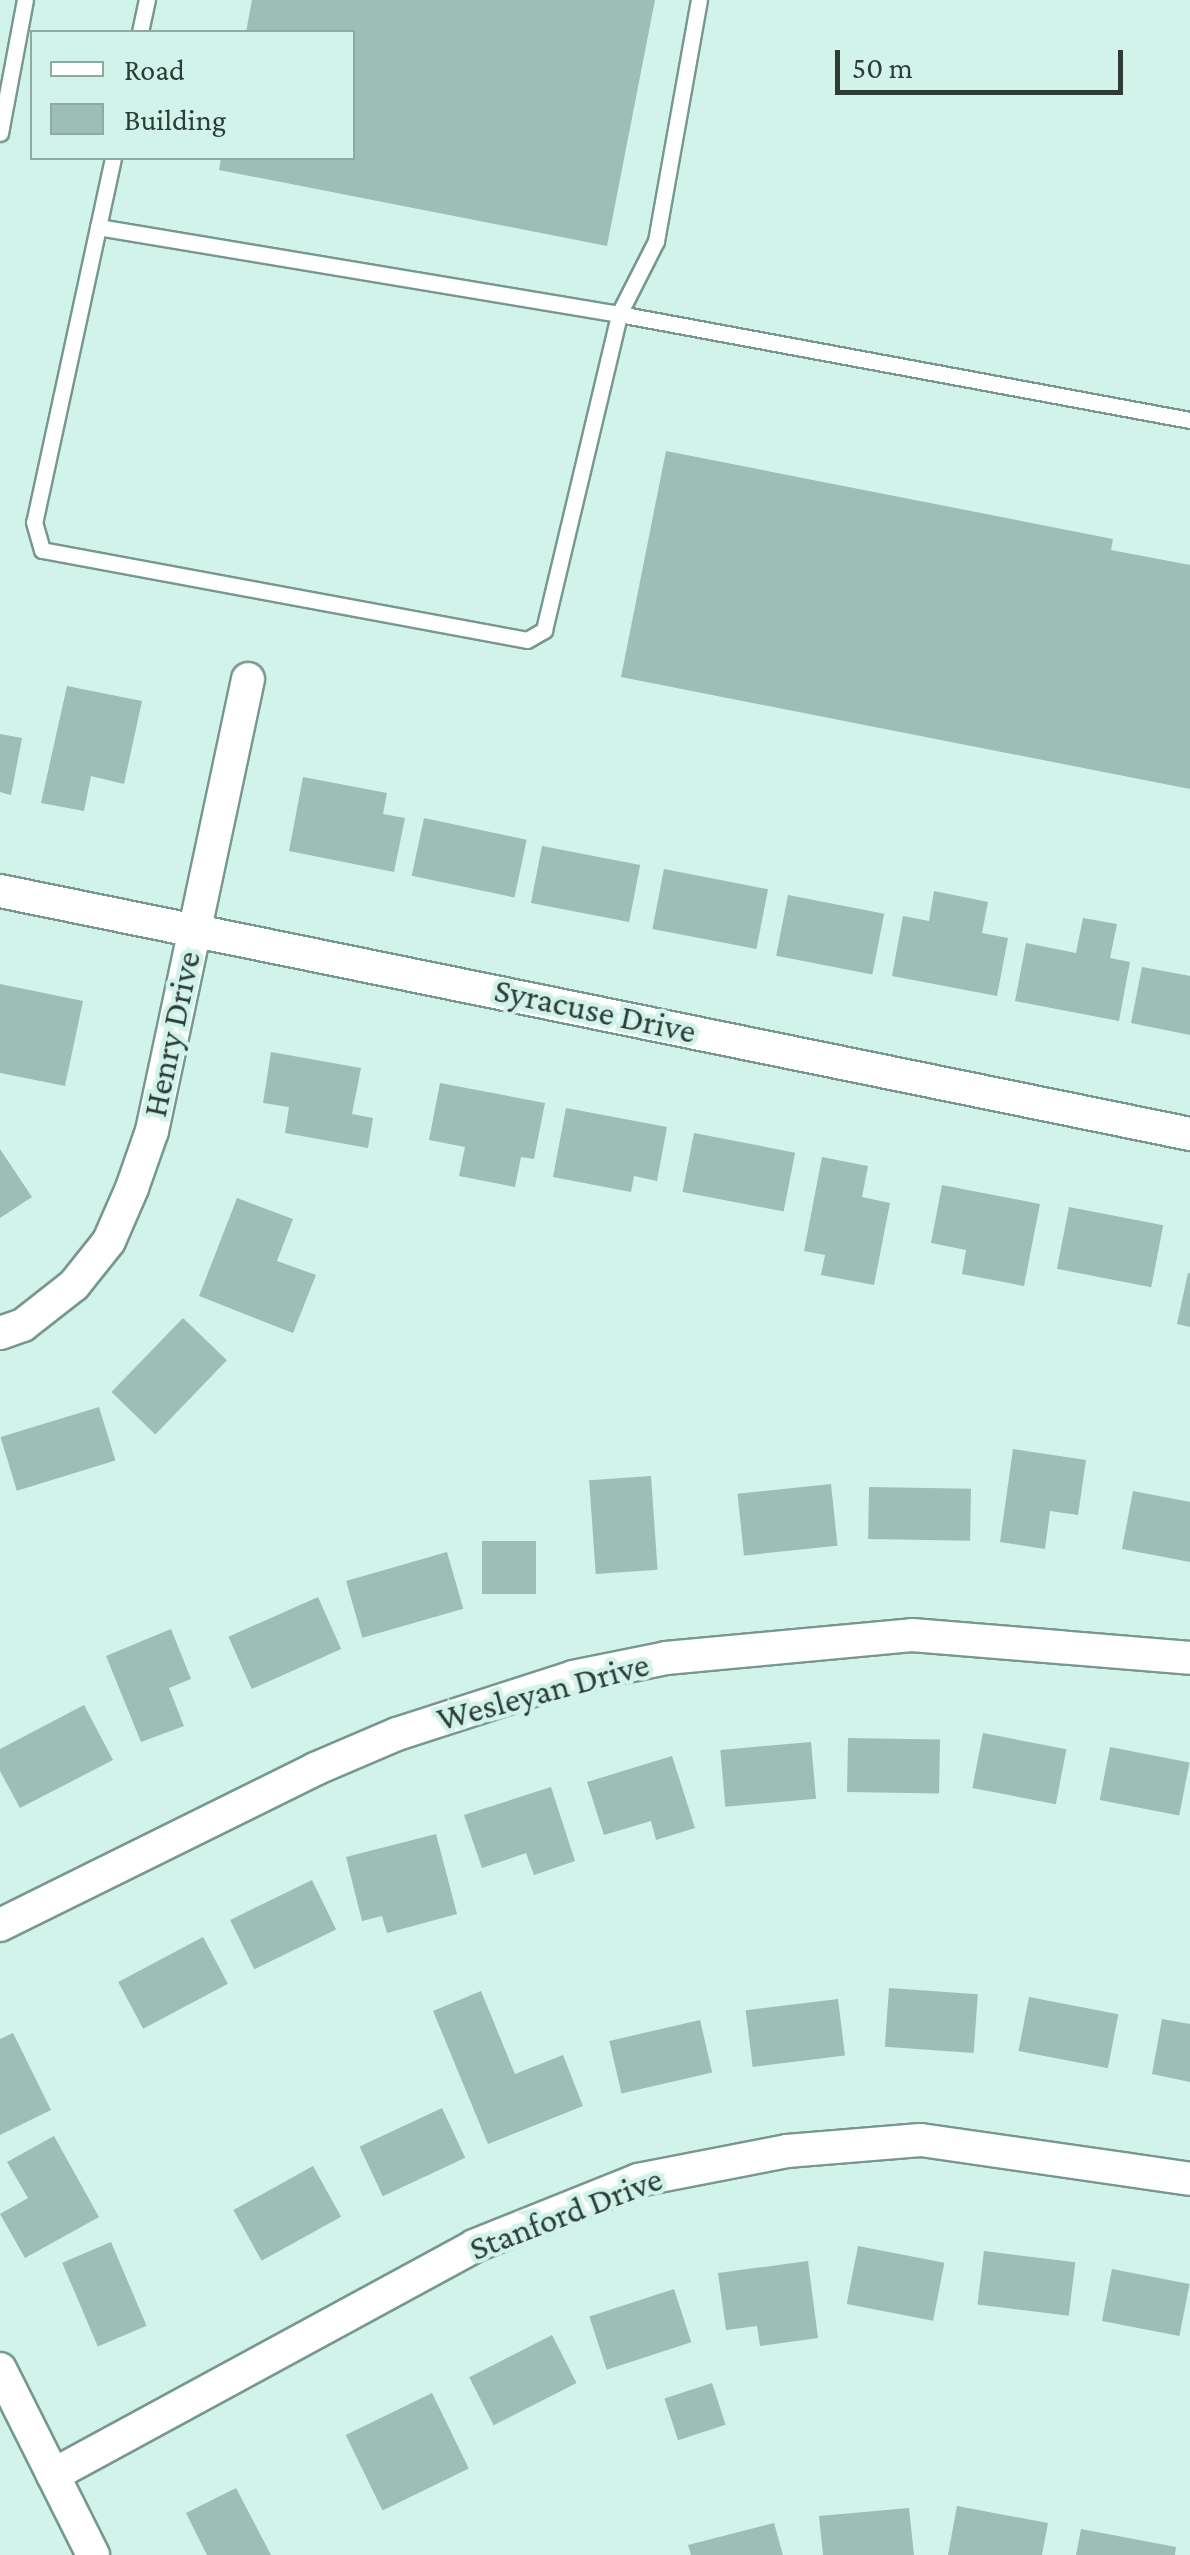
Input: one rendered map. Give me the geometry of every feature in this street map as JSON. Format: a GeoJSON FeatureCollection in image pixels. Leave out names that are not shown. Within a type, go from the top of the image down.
{"type":"FeatureCollection","features":[{"type":"Feature","properties":{"kind":"street","name":"Henry Drive"},"geometry":{"type":"LineString","coordinates":[[0,1333],[23,1325],[74,1285],[109,1241],[152,1132],[248,678]]}},
{"type":"Feature","properties":{"kind":"street","name":"Syracuse Drive"},"geometry":{"type":"LineString","coordinates":[[0,891],[1190,1134]]}},
{"type":"Feature","properties":{"kind":"street","name":"Wesleyan Drive"},"geometry":{"type":"LineString","coordinates":[[0,1925],[314,1769],[397,1734],[573,1677],[666,1658],[912,1635],[1190,1658]]}},
{"type":"Feature","properties":{"kind":"street","name":"Stanford Drive"},"geometry":{"type":"LineString","coordinates":[[52,2475],[474,2246],[638,2180],[787,2151],[922,2140],[1190,2179]]}},
{"type":"Feature","properties":{"kind":"street"},"geometry":{"type":"LineString","coordinates":[[0,2369],[93,2555]]}},
{"type":"Feature","properties":{"kind":"lane"},"geometry":{"type":"LineString","coordinates":[[0,133],[6,66],[25,0]]}},
{"type":"Feature","properties":{"kind":"lane"},"geometry":{"type":"LineString","coordinates":[[140,30],[147,0]]}},
{"type":"Feature","properties":{"kind":"lane"},"geometry":{"type":"LineString","coordinates":[[113,160],[34,522],[42,550],[527,640],[544,630],[619,314],[656,240],[699,0]]}},
{"type":"Feature","properties":{"kind":"lane"},"geometry":{"type":"LineString","coordinates":[[98,227],[619,314],[1190,420]]}},
{"type":"Feature","properties":{"kind":"building"},"geometry":{"type":"Polygon","coordinates":[[[252,0],[655,0],[607,246],[219,170],[221,160],[355,160],[355,30],[246,30],[252,0]]]}},
{"type":"Feature","properties":{"kind":"building"},"geometry":{"type":"Polygon","coordinates":[[[666,451],[1113,539],[1111,550],[1190,565],[1190,789],[621,677],[666,451]]]}},
{"type":"Feature","properties":{"kind":"building"},"geometry":{"type":"Polygon","coordinates":[[[67,686],[142,701],[124,784],[91,776],[84,811],[41,803],[67,686]]]}},
{"type":"Feature","properties":{"kind":"building"},"geometry":{"type":"Polygon","coordinates":[[[0,734],[22,738],[11,795],[0,792],[0,734]]]}},
{"type":"Feature","properties":{"kind":"building"},"geometry":{"type":"Polygon","coordinates":[[[303,777],[387,793],[383,814],[405,818],[394,872],[289,851],[303,777]]]}},
{"type":"Feature","properties":{"kind":"building"},"geometry":{"type":"Polygon","coordinates":[[[424,818],[527,840],[514,898],[412,876],[424,818]]]}},
{"type":"Feature","properties":{"kind":"building"},"geometry":{"type":"Polygon","coordinates":[[[542,846],[640,865],[629,922],[531,903],[542,846]]]}},
{"type":"Feature","properties":{"kind":"building"},"geometry":{"type":"Polygon","coordinates":[[[664,869],[768,889],[756,949],[652,929],[664,869]]]}},
{"type":"Feature","properties":{"kind":"building"},"geometry":{"type":"Polygon","coordinates":[[[934,891],[988,902],[982,933],[1008,938],[997,996],[892,976],[903,916],[929,921],[934,891]]]}},
{"type":"Feature","properties":{"kind":"building"},"geometry":{"type":"Polygon","coordinates":[[[788,895],[884,914],[872,975],[776,956],[788,895]]]}},
{"type":"Feature","properties":{"kind":"building"},"geometry":{"type":"Polygon","coordinates":[[[1083,918],[1117,924],[1110,958],[1130,962],[1119,1021],[1015,1001],[1026,943],[1076,953],[1083,918]]]}},
{"type":"Feature","properties":{"kind":"building"},"geometry":{"type":"Polygon","coordinates":[[[1142,967],[1190,976],[1190,1035],[1131,1023],[1142,967]]]}},
{"type":"Feature","properties":{"kind":"building"},"geometry":{"type":"Polygon","coordinates":[[[0,984],[83,1001],[65,1086],[0,1073],[0,984]]]}},
{"type":"Feature","properties":{"kind":"building"},"geometry":{"type":"Polygon","coordinates":[[[271,1052],[361,1068],[352,1114],[373,1118],[368,1148],[285,1133],[289,1107],[263,1103],[271,1052]]]}},
{"type":"Feature","properties":{"kind":"building"},"geometry":{"type":"Polygon","coordinates":[[[440,1083],[545,1103],[534,1159],[521,1157],[515,1187],[459,1176],[465,1147],[429,1140],[440,1083]]]}},
{"type":"Feature","properties":{"kind":"building"},"geometry":{"type":"Polygon","coordinates":[[[566,1108],[667,1127],[657,1181],[634,1176],[631,1192],[553,1177],[566,1108]]]}},
{"type":"Feature","properties":{"kind":"building"},"geometry":{"type":"Polygon","coordinates":[[[694,1133],[795,1153],[784,1212],[683,1192],[694,1133]]]}},
{"type":"Feature","properties":{"kind":"building"},"geometry":{"type":"Polygon","coordinates":[[[0,1149],[32,1197],[0,1218],[0,1149]]]}},
{"type":"Feature","properties":{"kind":"building"},"geometry":{"type":"Polygon","coordinates":[[[822,1157],[868,1166],[862,1197],[890,1203],[874,1285],[821,1275],[825,1255],[804,1251],[822,1157]]]}},
{"type":"Feature","properties":{"kind":"building"},"geometry":{"type":"Polygon","coordinates":[[[942,1185],[1040,1204],[1024,1286],[962,1274],[966,1250],[931,1243],[942,1185]]]}},
{"type":"Feature","properties":{"kind":"building"},"geometry":{"type":"Polygon","coordinates":[[[237,1198],[293,1219],[277,1261],[316,1275],[293,1333],[199,1296],[237,1198]]]}},
{"type":"Feature","properties":{"kind":"building"},"geometry":{"type":"Polygon","coordinates":[[[1069,1207],[1163,1225],[1151,1287],[1057,1269],[1069,1207]]]}},
{"type":"Feature","properties":{"kind":"building"},"geometry":{"type":"Polygon","coordinates":[[[1190,1273],[1190,1327],[1177,1324],[1190,1273]]]}},
{"type":"Feature","properties":{"kind":"building"},"geometry":{"type":"Polygon","coordinates":[[[183,1318],[227,1360],[155,1434],[111,1392],[183,1318]]]}},
{"type":"Feature","properties":{"kind":"building"},"geometry":{"type":"Polygon","coordinates":[[[99,1407],[115,1461],[17,1491],[1,1437],[99,1407]]]}},
{"type":"Feature","properties":{"kind":"building"},"geometry":{"type":"Polygon","coordinates":[[[1013,1449],[1086,1460],[1078,1515],[1050,1511],[1045,1549],[1000,1542],[1013,1449]]]}},
{"type":"Feature","properties":{"kind":"building"},"geometry":{"type":"Polygon","coordinates":[[[651,1476],[658,1570],[596,1574],[589,1480],[651,1476]]]}},
{"type":"Feature","properties":{"kind":"building"},"geometry":{"type":"Polygon","coordinates":[[[831,1484],[837,1546],[744,1555],[738,1494],[831,1484]]]}},
{"type":"Feature","properties":{"kind":"building"},"geometry":{"type":"Polygon","coordinates":[[[869,1487],[971,1489],[970,1541],[868,1539],[869,1487]]]}},
{"type":"Feature","properties":{"kind":"building"},"geometry":{"type":"Polygon","coordinates":[[[1133,1491],[1190,1502],[1190,1562],[1122,1549],[1133,1491]]]}},
{"type":"Feature","properties":{"kind":"building"},"geometry":{"type":"Polygon","coordinates":[[[482,1541],[536,1541],[536,1594],[482,1594],[482,1541]]]}},
{"type":"Feature","properties":{"kind":"building"},"geometry":{"type":"Polygon","coordinates":[[[447,1552],[463,1609],[362,1638],[346,1581],[447,1552]]]}},
{"type":"Feature","properties":{"kind":"building"},"geometry":{"type":"Polygon","coordinates":[[[318,1597],[341,1649],[252,1689],[228,1637],[318,1597]]]}},
{"type":"Feature","properties":{"kind":"building"},"geometry":{"type":"Polygon","coordinates":[[[171,1629],[191,1679],[169,1688],[184,1726],[141,1742],[106,1656],[171,1629]]]}},
{"type":"Feature","properties":{"kind":"building"},"geometry":{"type":"Polygon","coordinates":[[[84,1705],[113,1760],[20,1808],[0,1771],[0,1749],[84,1705]]]}},
{"type":"Feature","properties":{"kind":"building"},"geometry":{"type":"Polygon","coordinates":[[[983,1733],[1066,1749],[1056,1804],[972,1788],[983,1733]]]}},
{"type":"Feature","properties":{"kind":"building"},"geometry":{"type":"Polygon","coordinates":[[[848,1738],[940,1740],[939,1794],[847,1792],[848,1738]]]}},
{"type":"Feature","properties":{"kind":"building"},"geometry":{"type":"Polygon","coordinates":[[[811,1742],[816,1799],[725,1807],[720,1750],[811,1742]]]}},
{"type":"Feature","properties":{"kind":"building"},"geometry":{"type":"Polygon","coordinates":[[[1110,1747],[1190,1762],[1179,1815],[1100,1800],[1110,1747]]]}},
{"type":"Feature","properties":{"kind":"building"},"geometry":{"type":"Polygon","coordinates":[[[672,1756],[695,1828],[656,1840],[651,1821],[604,1835],[587,1782],[672,1756]]]}},
{"type":"Feature","properties":{"kind":"building"},"geometry":{"type":"Polygon","coordinates":[[[551,1787],[575,1861],[534,1875],[526,1853],[482,1868],[464,1815],[551,1787]]]}},
{"type":"Feature","properties":{"kind":"building"},"geometry":{"type":"Polygon","coordinates":[[[436,1834],[457,1914],[387,1933],[382,1916],[362,1921],[346,1857],[436,1834]]]}},
{"type":"Feature","properties":{"kind":"building"},"geometry":{"type":"Polygon","coordinates":[[[312,1880],[336,1929],[254,1969],[230,1920],[312,1880]]]}},
{"type":"Feature","properties":{"kind":"building"},"geometry":{"type":"Polygon","coordinates":[[[203,1937],[228,1984],[143,2029],[118,1982],[203,1937]]]}},
{"type":"Feature","properties":{"kind":"building"},"geometry":{"type":"Polygon","coordinates":[[[889,1988],[978,1994],[974,2053],[885,2047],[889,1988]]]}},
{"type":"Feature","properties":{"kind":"building"},"geometry":{"type":"Polygon","coordinates":[[[481,1991],[515,2074],[563,2055],[583,2106],[488,2144],[433,2011],[481,1991]]]}},
{"type":"Feature","properties":{"kind":"building"},"geometry":{"type":"Polygon","coordinates":[[[1029,1997],[1118,2014],[1108,2068],[1019,2051],[1029,1997]]]}},
{"type":"Feature","properties":{"kind":"building"},"geometry":{"type":"Polygon","coordinates":[[[838,1999],[845,2056],[753,2067],[746,2010],[838,1999]]]}},
{"type":"Feature","properties":{"kind":"building"},"geometry":{"type":"Polygon","coordinates":[[[1162,2019],[1190,2024],[1190,2082],[1152,2074],[1162,2019]]]}},
{"type":"Feature","properties":{"kind":"building"},"geometry":{"type":"Polygon","coordinates":[[[700,2020],[712,2073],[622,2094],[609,2041],[700,2020]]]}},
{"type":"Feature","properties":{"kind":"building"},"geometry":{"type":"Polygon","coordinates":[[[13,2033],[51,2110],[0,2135],[0,2039],[13,2033]]]}},
{"type":"Feature","properties":{"kind":"building"},"geometry":{"type":"Polygon","coordinates":[[[442,2108],[465,2158],[383,2196],[360,2146],[442,2108]]]}},
{"type":"Feature","properties":{"kind":"building"},"geometry":{"type":"Polygon","coordinates":[[[54,2136],[99,2217],[25,2258],[0,2214],[28,2198],[7,2162],[54,2136]]]}},
{"type":"Feature","properties":{"kind":"building"},"geometry":{"type":"Polygon","coordinates":[[[313,2166],[341,2217],[262,2261],[233,2210],[313,2166]]]}},
{"type":"Feature","properties":{"kind":"building"},"geometry":{"type":"Polygon","coordinates":[[[111,2242],[147,2326],[98,2346],[62,2263],[111,2242]]]}},
{"type":"Feature","properties":{"kind":"building"},"geometry":{"type":"Polygon","coordinates":[[[858,2246],[944,2263],[933,2321],[847,2304],[858,2246]]]}},
{"type":"Feature","properties":{"kind":"building"},"geometry":{"type":"Polygon","coordinates":[[[984,2251],[1075,2262],[1069,2316],[977,2305],[984,2251]]]}},
{"type":"Feature","properties":{"kind":"building"},"geometry":{"type":"Polygon","coordinates":[[[808,2261],[818,2338],[760,2346],[757,2326],[726,2330],[718,2273],[808,2261]]]}},
{"type":"Feature","properties":{"kind":"building"},"geometry":{"type":"Polygon","coordinates":[[[1112,2269],[1190,2284],[1179,2336],[1102,2321],[1112,2269]]]}},
{"type":"Feature","properties":{"kind":"building"},"geometry":{"type":"Polygon","coordinates":[[[674,2289],[691,2342],[607,2370],[589,2317],[674,2289]]]}},
{"type":"Feature","properties":{"kind":"building"},"geometry":{"type":"Polygon","coordinates":[[[552,2335],[577,2383],[494,2425],[469,2377],[552,2335]]]}},
{"type":"Feature","properties":{"kind":"building"},"geometry":{"type":"Polygon","coordinates":[[[712,2383],[726,2425],[678,2440],[664,2398],[712,2383]]]}},
{"type":"Feature","properties":{"kind":"building"},"geometry":{"type":"Polygon","coordinates":[[[432,2393],[469,2468],[383,2511],[346,2435],[432,2393]]]}},
{"type":"Feature","properties":{"kind":"building"},"geometry":{"type":"Polygon","coordinates":[[[236,2488],[271,2555],[207,2555],[186,2513],[236,2488]]]}},
{"type":"Feature","properties":{"kind":"building"},"geometry":{"type":"Polygon","coordinates":[[[957,2506],[1048,2523],[1042,2555],[948,2555],[957,2506]]]}},
{"type":"Feature","properties":{"kind":"building"},"geometry":{"type":"Polygon","coordinates":[[[909,2508],[914,2555],[823,2555],[819,2516],[909,2508]]]}},
{"type":"Feature","properties":{"kind":"building"},"geometry":{"type":"Polygon","coordinates":[[[774,2523],[783,2555],[691,2555],[688,2545],[774,2523]]]}},
{"type":"Feature","properties":{"kind":"building"},"geometry":{"type":"Polygon","coordinates":[[[1081,2529],[1176,2547],[1175,2555],[1076,2555],[1081,2529]]]}}]}
